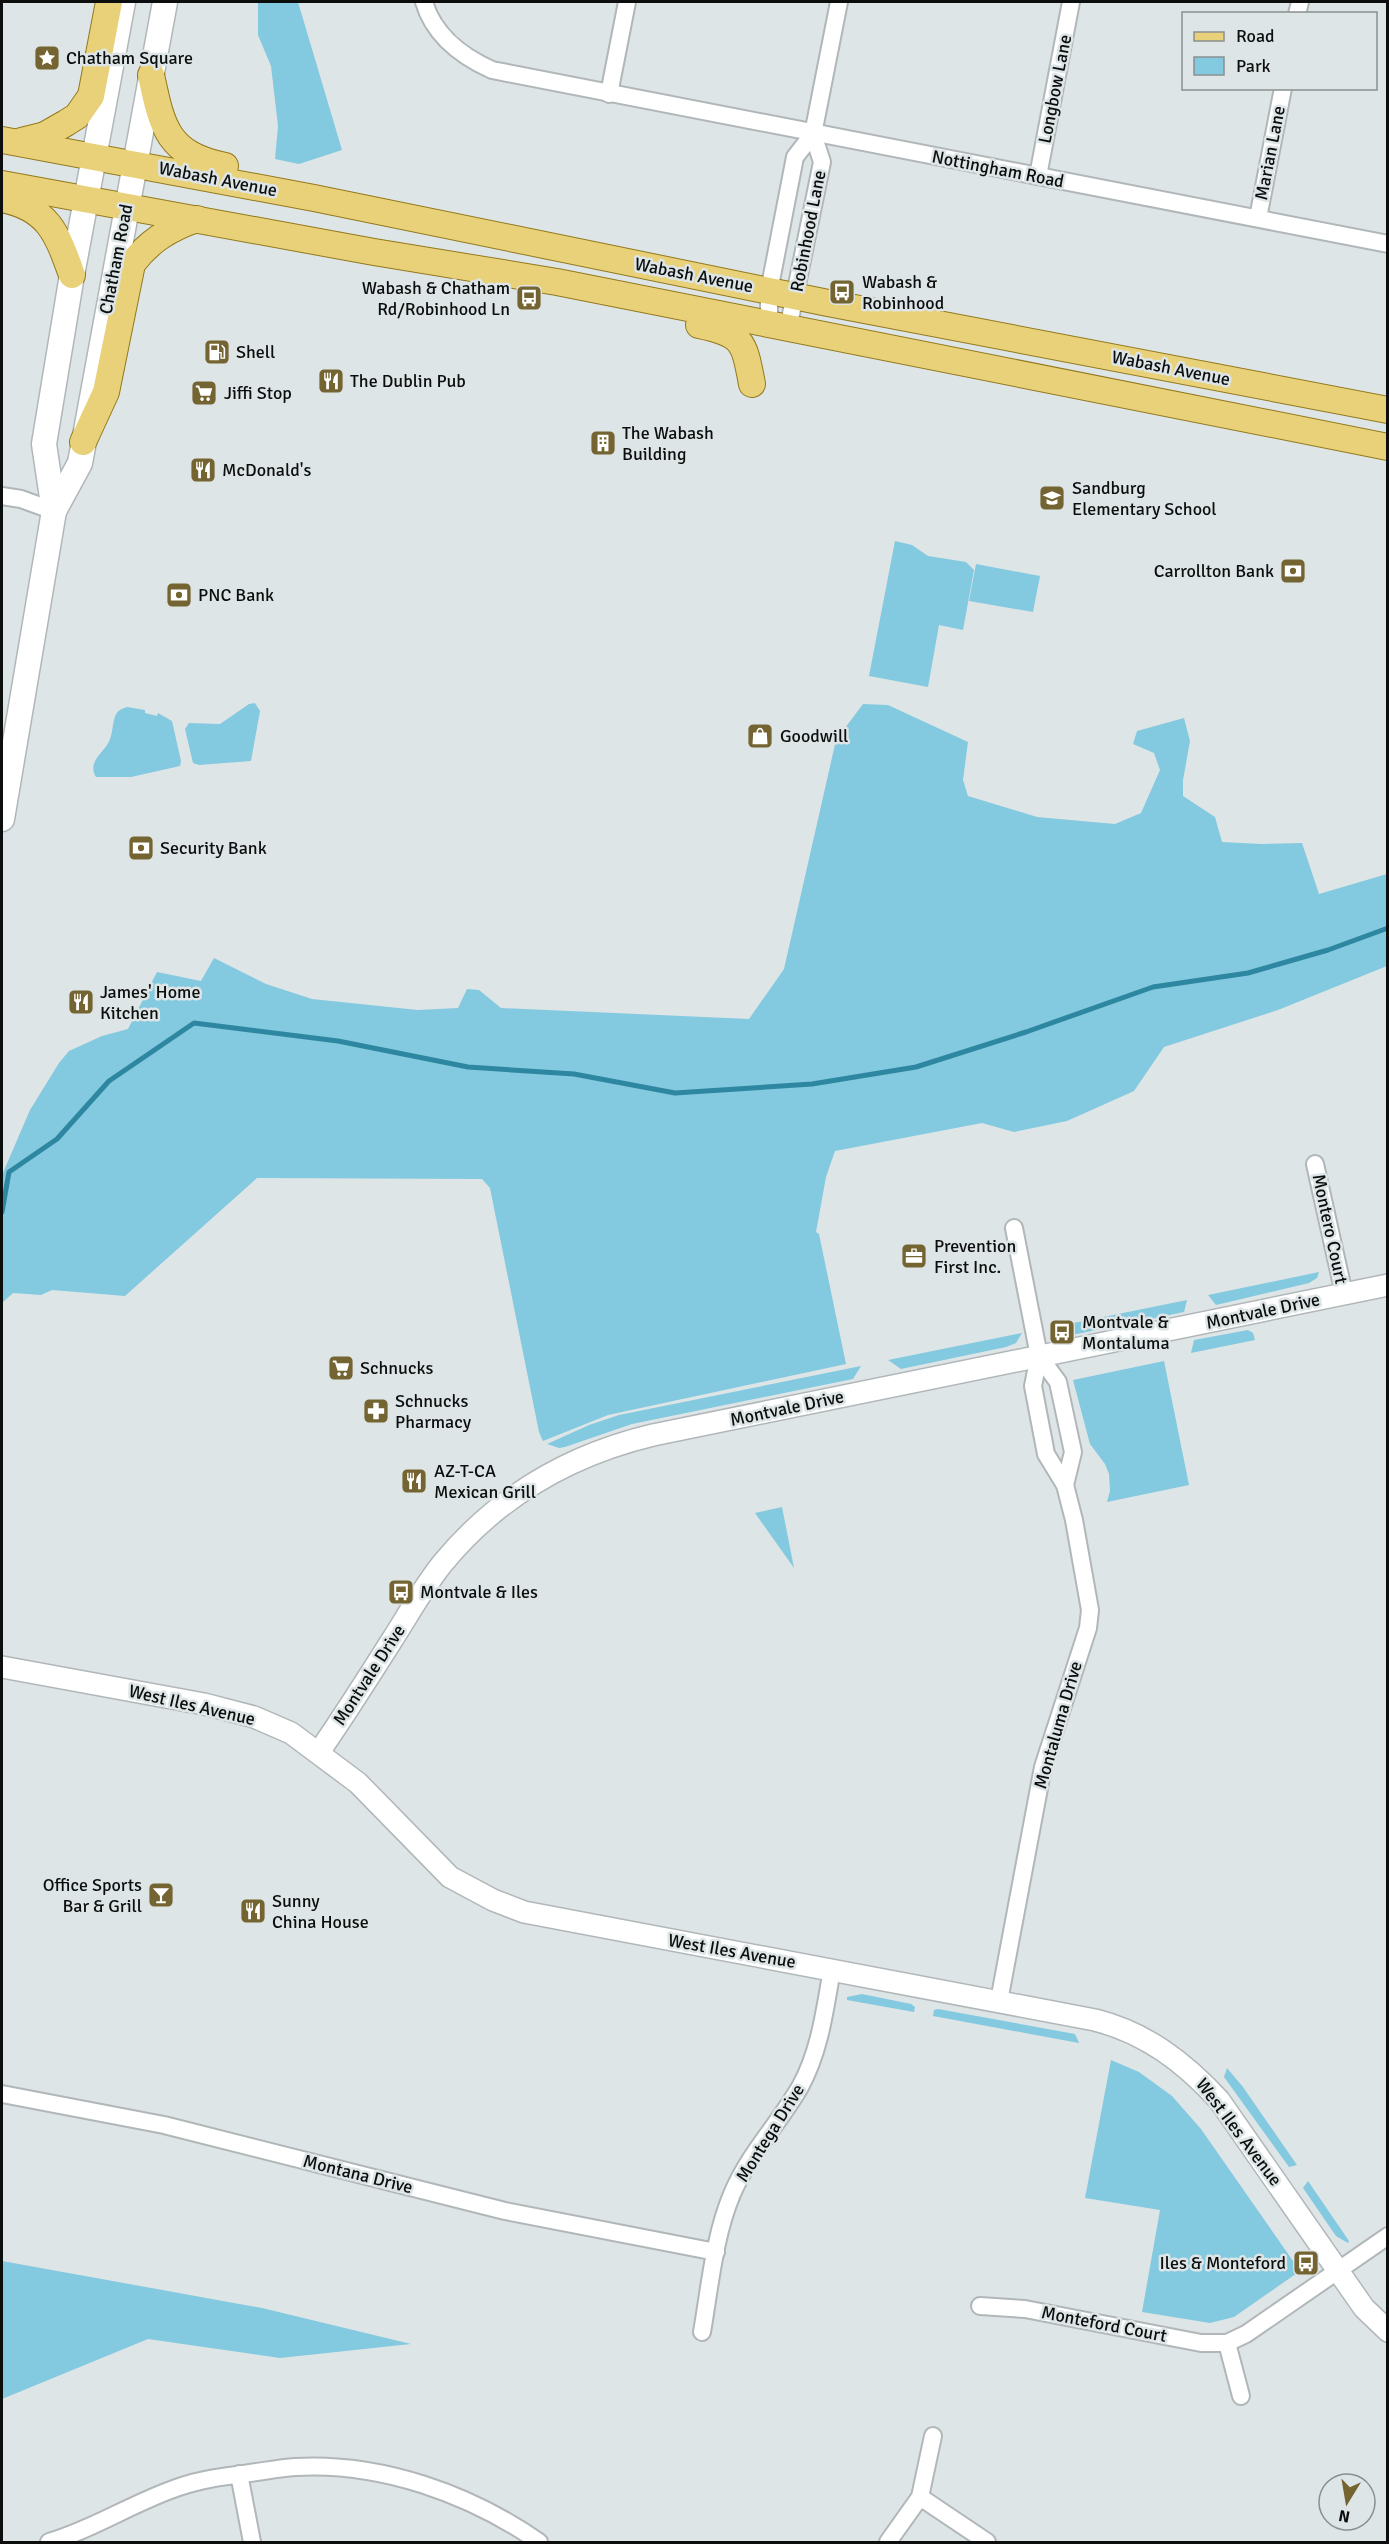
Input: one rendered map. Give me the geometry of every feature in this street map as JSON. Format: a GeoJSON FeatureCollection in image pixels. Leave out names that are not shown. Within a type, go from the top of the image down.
{"type":"FeatureCollection","features":[{"type":"Feature","properties":{"kind":"main road"},"geometry":{"type":"LineString","coordinates":[[6,141],[45,135],[77,116],[91,96],[109,2]]}},
{"type":"Feature","properties":{"kind":"main road","name":"Chatham Road"},"geometry":{"type":"LineString","coordinates":[[2,808],[54,511],[44,444],[72,275],[123,2]]}},
{"type":"Feature","properties":{"kind":"main road","name":"Chatham Road"},"geometry":{"type":"LineString","coordinates":[[54,511],[80,463],[165,2]]}},
{"type":"Feature","properties":{"kind":"main road"},"geometry":{"type":"LineString","coordinates":[[151,75],[158,108],[170,135],[178,146],[194,158],[442,208],[500,236]]}},
{"type":"Feature","properties":{"kind":"main road","name":"Wabash Avenue"},"geometry":{"type":"LineString","coordinates":[[6,141],[134,163],[769,291],[1388,410]]}},
{"type":"Feature","properties":{"kind":"main road","name":"Wabash Avenue"},"geometry":{"type":"LineString","coordinates":[[2,184],[374,252],[556,282],[1388,447]]}},
{"type":"Feature","properties":{"kind":"main road"},"geometry":{"type":"LineString","coordinates":[[2,199],[22,203],[48,223],[63,251],[72,275]]}},
{"type":"Feature","properties":{"kind":"main road"},"geometry":{"type":"LineString","coordinates":[[83,442],[106,392],[132,264],[141,251],[159,236],[197,219]]}},
{"type":"Feature","properties":{"kind":"main road"},"geometry":{"type":"LineString","coordinates":[[556,282],[605,307],[727,331],[744,350],[752,384]]}},
{"type":"Feature","properties":{"kind":"street","name":"Nottingham Road"},"geometry":{"type":"LineString","coordinates":[[424,2],[432,22],[444,38],[469,59],[492,70],[1388,244]]}},
{"type":"Feature","properties":{"kind":"street"},"geometry":{"type":"LineString","coordinates":[[609,94],[627,2]]}},
{"type":"Feature","properties":{"kind":"street","name":"Robinhood Lane"},"geometry":{"type":"LineString","coordinates":[[779,327],[769,291],[795,157],[813,134],[839,2]]}},
{"type":"Feature","properties":{"kind":"street","name":"Longbow Lane"},"geometry":{"type":"LineString","coordinates":[[1038,176],[1071,2]]}},
{"type":"Feature","properties":{"kind":"street","name":"Marian Lane"},"geometry":{"type":"LineString","coordinates":[[1258,218],[1283,90]]}},
{"type":"Feature","properties":{"kind":"street","name":"Robinhood Lane"},"geometry":{"type":"LineString","coordinates":[[779,327],[795,296],[822,162],[813,134]]}},
{"type":"Feature","properties":{"kind":"street"},"geometry":{"type":"LineString","coordinates":[[2,496],[54,511]]}},
{"type":"Feature","properties":{"kind":"street","name":"Montero Court"},"geometry":{"type":"LineString","coordinates":[[1315,1164],[1344,1294]]}},
{"type":"Feature","properties":{"kind":"street"},"geometry":{"type":"LineString","coordinates":[[1014,1227],[1039,1356]]}},
{"type":"Feature","properties":{"kind":"street","name":"Montvale Drive"},"geometry":{"type":"LineString","coordinates":[[319,1752],[441,1566],[485,1518],[546,1475],[595,1452],[623,1442],[1388,1285]]}},
{"type":"Feature","properties":{"kind":"street","name":"Montaluma Drive"},"geometry":{"type":"LineString","coordinates":[[999,2001],[1043,1767],[1088,1628],[1090,1610],[1081,1552],[1065,1485],[1046,1454],[1033,1386],[1039,1356]]}},
{"type":"Feature","properties":{"kind":"street","name":"Montaluma Drive"},"geometry":{"type":"LineString","coordinates":[[1039,1356],[1058,1382],[1073,1452],[1065,1485]]}},
{"type":"Feature","properties":{"kind":"street","name":"West Iles Avenue"},"geometry":{"type":"LineString","coordinates":[[2,1667],[225,1709],[254,1717],[291,1732],[358,1783],[450,1877],[493,1900],[549,1917],[832,1969],[1111,2024],[1143,2037],[1196,2075],[1234,2121],[1337,2271],[1364,2307],[1388,2331]]}},
{"type":"Feature","properties":{"kind":"street","name":"Montega Drive"},"geometry":{"type":"LineString","coordinates":[[702,2332],[719,2232],[731,2195],[756,2148],[799,2088],[810,2064],[821,2031],[832,1969]]}},
{"type":"Feature","properties":{"kind":"street","name":"Montana Drive"},"geometry":{"type":"LineString","coordinates":[[2,2094],[164,2125],[505,2211],[716,2252]]}},
{"type":"Feature","properties":{"kind":"street","name":"Monteford Court"},"geometry":{"type":"LineString","coordinates":[[980,2306],[1025,2309],[1201,2343],[1227,2343],[1246,2334],[1388,2236]]}},
{"type":"Feature","properties":{"kind":"street"},"geometry":{"type":"LineString","coordinates":[[1227,2343],[1241,2396]]}},
{"type":"Feature","properties":{"kind":"street"},"geometry":{"type":"LineString","coordinates":[[888,2542],[920,2497],[933,2436]]}},
{"type":"Feature","properties":{"kind":"street"},"geometry":{"type":"LineString","coordinates":[[49,2542],[179,2487],[239,2474],[297,2467],[360,2470],[409,2481],[453,2495],[506,2520],[539,2542]]}},
{"type":"Feature","properties":{"kind":"street"},"geometry":{"type":"LineString","coordinates":[[239,2474],[252,2542]]}},
{"type":"Feature","properties":{"kind":"street"},"geometry":{"type":"LineString","coordinates":[[920,2497],[987,2542]]}},
{"type":"Feature","properties":{"kind":"green space"},"geometry":{"type":"Polygon","coordinates":[[[258,2],[298,2],[342,150],[299,164],[275,159],[278,126],[271,66],[258,35],[258,2]]]}},
{"type":"Feature","properties":{"kind":"green space"},"geometry":{"type":"Polygon","coordinates":[[[895,541],[912,545],[928,556],[966,562],[974,570],[963,630],[939,625],[928,687],[869,676],[895,541]]]}},
{"type":"Feature","properties":{"kind":"green space"},"geometry":{"type":"Polygon","coordinates":[[[976,564],[1040,576],[1033,612],[969,601],[976,564]]]}},
{"type":"Feature","properties":{"kind":"green space"},"geometry":{"type":"Polygon","coordinates":[[[255,703],[260,711],[251,761],[199,765],[193,763],[185,729],[189,723],[220,724],[249,704],[255,703]]]}},
{"type":"Feature","properties":{"kind":"green space"},"geometry":{"type":"Polygon","coordinates":[[[863,704],[888,705],[968,742],[963,780],[968,796],[1037,817],[1115,824],[1141,813],[1160,770],[1154,753],[1133,744],[1137,731],[1184,718],[1190,741],[1183,780],[1183,796],[1215,817],[1222,842],[1302,843],[1319,894],[1387,874],[1387,966],[1278,1010],[1164,1047],[1134,1091],[1067,1121],[1014,1132],[982,1123],[835,1151],[826,1177],[816,1232],[819,1234],[846,1364],[608,1415],[543,1441],[539,1432],[490,1188],[482,1179],[257,1178],[125,1296],[52,1290],[41,1295],[13,1293],[2,1303],[2,1175],[30,1110],[69,1051],[102,1036],[128,1029],[157,972],[201,981],[214,958],[266,984],[312,999],[418,1010],[458,1008],[467,989],[479,990],[501,1008],[749,1019],[784,969],[836,740],[863,704]]]}},
{"type":"Feature","properties":{"kind":"green space"},"geometry":{"type":"Polygon","coordinates":[[[127,707],[145,710],[145,713],[157,716],[158,713],[172,721],[181,761],[180,766],[131,777],[96,777],[93,766],[108,744],[115,715],[127,707]]]}},
{"type":"Feature","properties":{"kind":"green space"},"geometry":{"type":"Polygon","coordinates":[[[1319,1272],[1317,1278],[1309,1283],[1216,1305],[1208,1295],[1319,1272]]]}},
{"type":"Feature","properties":{"kind":"green space"},"geometry":{"type":"Polygon","coordinates":[[[1187,1300],[1184,1312],[1067,1336],[1054,1334],[1049,1328],[1187,1300]]]}},
{"type":"Feature","properties":{"kind":"green space"},"geometry":{"type":"Polygon","coordinates":[[[1248,1330],[1253,1333],[1255,1340],[1191,1353],[1194,1340],[1248,1330]]]}},
{"type":"Feature","properties":{"kind":"green space"},"geometry":{"type":"Polygon","coordinates":[[[1022,1333],[1016,1343],[1006,1347],[901,1369],[888,1360],[1022,1333]]]}},
{"type":"Feature","properties":{"kind":"green space"},"geometry":{"type":"Polygon","coordinates":[[[1164,1361],[1189,1485],[1107,1502],[1110,1491],[1109,1474],[1105,1464],[1090,1444],[1073,1380],[1164,1361]]]}},
{"type":"Feature","properties":{"kind":"green space"},"geometry":{"type":"Polygon","coordinates":[[[861,1366],[853,1379],[632,1424],[565,1447],[559,1448],[547,1444],[589,1425],[619,1415],[861,1366]]]}},
{"type":"Feature","properties":{"kind":"green space"},"geometry":{"type":"Polygon","coordinates":[[[782,1507],[794,1568],[755,1513],[782,1507]]]}},
{"type":"Feature","properties":{"kind":"green space"},"geometry":{"type":"Polygon","coordinates":[[[862,1994],[911,2004],[915,2007],[914,2012],[847,2000],[847,1997],[862,1994]]]}},
{"type":"Feature","properties":{"kind":"green space"},"geometry":{"type":"Polygon","coordinates":[[[934,2010],[1075,2034],[1079,2043],[933,2016],[934,2010]]]}},
{"type":"Feature","properties":{"kind":"green space"},"geometry":{"type":"Polygon","coordinates":[[[1111,2060],[1139,2072],[1172,2096],[1201,2129],[1300,2271],[1234,2317],[1210,2323],[1142,2312],[1160,2210],[1085,2198],[1111,2060]]]}},
{"type":"Feature","properties":{"kind":"green space"},"geometry":{"type":"Polygon","coordinates":[[[1227,2068],[1243,2087],[1297,2165],[1289,2167],[1224,2077],[1227,2068]]]}},
{"type":"Feature","properties":{"kind":"green space"},"geometry":{"type":"Polygon","coordinates":[[[1308,2181],[1349,2241],[1348,2243],[1336,2236],[1303,2188],[1308,2181]]]}},
{"type":"Feature","properties":{"kind":"green space"},"geometry":{"type":"Polygon","coordinates":[[[2,2261],[262,2308],[411,2344],[280,2358],[148,2339],[2,2399],[2,2261]]]}},
{"type":"Feature","properties":{"kind":"waterway"},"geometry":{"type":"LineString","coordinates":[[2,1212],[9,1172],[57,1139],[109,1081],[194,1023],[338,1041],[468,1067],[574,1074],[675,1093],[812,1084],[916,1067],[1026,1032],[1153,987],[1248,973],[1328,950],[1388,928]]}},
{"type":"Feature","properties":{"kind":"place","name":"Chatham Square"},"geometry":{"type":"Point","coordinates":[47,58]}},
{"type":"Feature","properties":{"kind":"place","name":"Wabash & Robinhood"},"geometry":{"type":"Point","coordinates":[842,292]}},
{"type":"Feature","properties":{"kind":"place","name":"Wabash & Chatham Rd/Robinhood Ln"},"geometry":{"type":"Point","coordinates":[529,298]}},
{"type":"Feature","properties":{"kind":"place","name":"Shell"},"geometry":{"type":"Point","coordinates":[217,352]}},
{"type":"Feature","properties":{"kind":"place","name":"The Dublin Pub"},"geometry":{"type":"Point","coordinates":[331,381]}},
{"type":"Feature","properties":{"kind":"place","name":"Jiffi Stop"},"geometry":{"type":"Point","coordinates":[204,393]}},
{"type":"Feature","properties":{"kind":"place","name":"The Wabash Building"},"geometry":{"type":"Point","coordinates":[603,443]}},
{"type":"Feature","properties":{"kind":"place","name":"McDonald's"},"geometry":{"type":"Point","coordinates":[203,470]}},
{"type":"Feature","properties":{"kind":"place","name":"Sandburg Elementary School"},"geometry":{"type":"Point","coordinates":[1052,498]}},
{"type":"Feature","properties":{"kind":"place","name":"Carrollton Bank"},"geometry":{"type":"Point","coordinates":[1293,571]}},
{"type":"Feature","properties":{"kind":"place","name":"PNC Bank"},"geometry":{"type":"Point","coordinates":[179,595]}},
{"type":"Feature","properties":{"kind":"place","name":"Goodwill"},"geometry":{"type":"Point","coordinates":[760,736]}},
{"type":"Feature","properties":{"kind":"place","name":"Security Bank"},"geometry":{"type":"Point","coordinates":[141,848]}},
{"type":"Feature","properties":{"kind":"place","name":"James' Home Kitchen"},"geometry":{"type":"Point","coordinates":[81,1002]}},
{"type":"Feature","properties":{"kind":"place","name":"Prevention First Inc."},"geometry":{"type":"Point","coordinates":[914,1256]}},
{"type":"Feature","properties":{"kind":"place","name":"Montvale & Montaluma"},"geometry":{"type":"Point","coordinates":[1062,1332]}},
{"type":"Feature","properties":{"kind":"place","name":"Schnucks"},"geometry":{"type":"Point","coordinates":[341,1368]}},
{"type":"Feature","properties":{"kind":"place","name":"Schnucks Pharmacy"},"geometry":{"type":"Point","coordinates":[376,1411]}},
{"type":"Feature","properties":{"kind":"place","name":"AZ-T-CA Mexican Grill"},"geometry":{"type":"Point","coordinates":[414,1481]}},
{"type":"Feature","properties":{"kind":"place","name":"Montvale & Iles"},"geometry":{"type":"Point","coordinates":[401,1592]}},
{"type":"Feature","properties":{"kind":"place","name":"Office Sports Bar & Grill"},"geometry":{"type":"Point","coordinates":[161,1895]}},
{"type":"Feature","properties":{"kind":"place","name":"Sunny China House"},"geometry":{"type":"Point","coordinates":[253,1911]}},
{"type":"Feature","properties":{"kind":"place","name":"Iles & Monteford"},"geometry":{"type":"Point","coordinates":[1306,2263]}}]}
